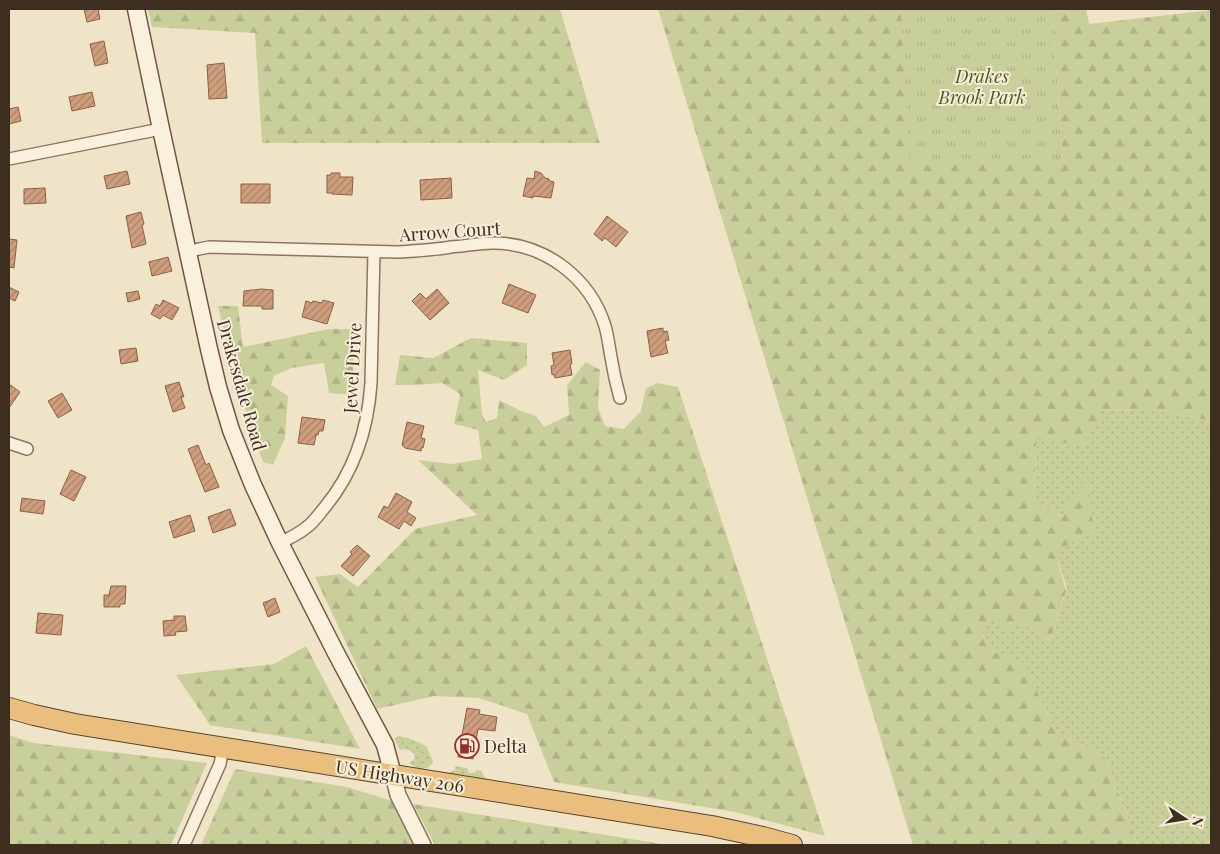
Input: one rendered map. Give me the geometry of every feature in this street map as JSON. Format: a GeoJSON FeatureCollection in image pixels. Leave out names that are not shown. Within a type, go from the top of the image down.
{"type":"FeatureCollection","features":[{"type":"Feature","properties":{"kind":"highway","name":"US Highway 206"},"geometry":{"type":"LineString","coordinates":[[9,708],[75,724],[712,826],[792,845]]}},
{"type":"Feature","properties":{"kind":"main road","name":"Drakesdale Road"},"geometry":{"type":"LineString","coordinates":[[136,9],[187,252],[225,411],[243,461],[280,543],[385,745],[393,774]]}},
{"type":"Feature","properties":{"kind":"street"},"geometry":{"type":"LineString","coordinates":[[9,159],[161,129]]}},
{"type":"Feature","properties":{"kind":"street","name":"Arrow Court"},"geometry":{"type":"LineString","coordinates":[[187,252],[209,248],[374,252],[421,251],[495,243],[528,248],[556,262],[579,280],[592,298],[606,328],[620,398]]}},
{"type":"Feature","properties":{"kind":"street","name":"Jewel Drive"},"geometry":{"type":"LineString","coordinates":[[280,543],[306,528],[331,500],[351,466],[363,434],[369,410],[372,383],[374,252]]}},
{"type":"Feature","properties":{"kind":"street"},"geometry":{"type":"LineString","coordinates":[[9,444],[27,450]]}},
{"type":"Feature","properties":{"kind":"street"},"geometry":{"type":"LineString","coordinates":[[184,845],[220,764],[223,748]]}},
{"type":"Feature","properties":{"kind":"street"},"geometry":{"type":"LineString","coordinates":[[393,774],[398,795],[423,845]]}},
{"type":"Feature","properties":{"kind":"green space"},"geometry":{"type":"Polygon","coordinates":[[[148,9],[560,9],[600,143],[262,143],[255,33],[152,27],[148,9]]]}},
{"type":"Feature","properties":{"kind":"green space"},"geometry":{"type":"Polygon","coordinates":[[[658,9],[901,9],[911,165],[1063,165],[1052,9],[1086,9],[1089,24],[1211,10],[1211,421],[1147,409],[1102,410],[1083,447],[1037,437],[1033,498],[1062,517],[1087,474],[1094,533],[1055,550],[1066,591],[1050,641],[1017,619],[1011,634],[990,617],[981,629],[989,650],[1024,663],[1055,730],[1105,758],[1138,845],[913,845],[658,9]]]}},
{"type":"Feature","properties":{"kind":"green space","name":"Drakes Brook Park"},"geometry":{"type":"Polygon","coordinates":[[[901,9],[1052,9],[1063,165],[910,165],[901,9]]]}},
{"type":"Feature","properties":{"kind":"green space"},"geometry":{"type":"Polygon","coordinates":[[[218,306],[238,306],[243,347],[329,329],[355,329],[352,395],[329,393],[324,363],[291,368],[274,376],[271,385],[288,396],[285,438],[273,465],[263,462],[256,443],[238,384],[218,306]]]}},
{"type":"Feature","properties":{"kind":"green space"},"geometry":{"type":"Polygon","coordinates":[[[471,338],[527,343],[527,365],[504,380],[478,370],[482,414],[486,422],[497,418],[499,400],[536,416],[544,427],[569,415],[567,385],[586,362],[600,370],[598,408],[605,426],[624,429],[641,411],[646,388],[658,383],[678,387],[825,836],[735,812],[554,782],[527,714],[479,698],[435,696],[377,709],[315,577],[340,574],[358,587],[415,529],[477,515],[418,460],[452,464],[482,459],[478,430],[454,424],[460,394],[442,383],[395,385],[400,355],[433,358],[471,338]]]}},
{"type":"Feature","properties":{"kind":"green space"},"geometry":{"type":"Polygon","coordinates":[[[1147,409],[1211,421],[1211,845],[1138,845],[1105,758],[1055,730],[1024,664],[989,650],[981,629],[990,617],[1017,619],[1050,641],[1067,589],[1055,550],[1087,475],[1062,517],[1033,498],[1037,437],[1101,410],[1147,409]]]}},
{"type":"Feature","properties":{"kind":"green space"},"geometry":{"type":"Polygon","coordinates":[[[306,646],[360,749],[210,725],[176,675],[274,664],[306,646]]]}},
{"type":"Feature","properties":{"kind":"green space"},"geometry":{"type":"Polygon","coordinates":[[[9,735],[33,743],[207,763],[171,845],[9,845],[9,735]]]}},
{"type":"Feature","properties":{"kind":"green space"},"geometry":{"type":"Polygon","coordinates":[[[399,736],[426,746],[433,761],[431,765],[426,768],[420,768],[414,767],[409,763],[414,759],[414,754],[408,750],[400,750],[394,739],[399,736]]]}},
{"type":"Feature","properties":{"kind":"green space"},"geometry":{"type":"Polygon","coordinates":[[[455,766],[467,768],[471,773],[475,773],[476,770],[482,771],[486,779],[448,773],[455,770],[455,766]]]}},
{"type":"Feature","properties":{"kind":"green space"},"geometry":{"type":"Polygon","coordinates":[[[235,769],[347,787],[392,801],[413,845],[201,845],[235,769]]]}},
{"type":"Feature","properties":{"kind":"green space"},"geometry":{"type":"Polygon","coordinates":[[[413,804],[668,845],[435,845],[413,804]]]}},
{"type":"Feature","properties":{"kind":"building"},"geometry":{"type":"Polygon","coordinates":[[[84,9],[98,9],[100,19],[87,22],[84,9]]]}},
{"type":"Feature","properties":{"kind":"building"},"geometry":{"type":"Polygon","coordinates":[[[104,41],[108,63],[95,66],[90,44],[104,41]]]}},
{"type":"Feature","properties":{"kind":"building"},"geometry":{"type":"Polygon","coordinates":[[[224,63],[227,98],[209,99],[207,65],[224,63]]]}},
{"type":"Feature","properties":{"kind":"building"},"geometry":{"type":"Polygon","coordinates":[[[92,92],[95,106],[72,111],[69,97],[92,92]]]}},
{"type":"Feature","properties":{"kind":"building"},"geometry":{"type":"Polygon","coordinates":[[[18,107],[21,121],[9,124],[9,109],[18,107]]]}},
{"type":"Feature","properties":{"kind":"building"},"geometry":{"type":"Polygon","coordinates":[[[127,171],[130,184],[107,189],[104,176],[127,171]]]}},
{"type":"Feature","properties":{"kind":"building"},"geometry":{"type":"Polygon","coordinates":[[[535,171],[541,173],[549,181],[554,182],[551,198],[523,196],[527,178],[534,179],[535,171]]]}},
{"type":"Feature","properties":{"kind":"building"},"geometry":{"type":"Polygon","coordinates":[[[331,173],[340,173],[340,177],[353,177],[352,195],[327,193],[327,175],[331,175],[331,173]]]}},
{"type":"Feature","properties":{"kind":"building"},"geometry":{"type":"Polygon","coordinates":[[[451,178],[452,198],[421,200],[420,180],[451,178]]]}},
{"type":"Feature","properties":{"kind":"building"},"geometry":{"type":"Polygon","coordinates":[[[241,184],[270,184],[270,203],[241,203],[241,184]]]}},
{"type":"Feature","properties":{"kind":"building"},"geometry":{"type":"Polygon","coordinates":[[[45,188],[46,203],[24,204],[24,189],[45,188]]]}},
{"type":"Feature","properties":{"kind":"building"},"geometry":{"type":"Polygon","coordinates":[[[141,212],[146,244],[132,248],[126,216],[141,212]]]}},
{"type":"Feature","properties":{"kind":"building"},"geometry":{"type":"Polygon","coordinates":[[[607,216],[628,232],[616,247],[605,238],[602,241],[594,234],[607,216]]]}},
{"type":"Feature","properties":{"kind":"building"},"geometry":{"type":"Polygon","coordinates":[[[9,239],[17,240],[14,268],[9,267],[9,239]]]}},
{"type":"Feature","properties":{"kind":"building"},"geometry":{"type":"Polygon","coordinates":[[[168,257],[172,271],[152,276],[149,262],[168,257]]]}},
{"type":"Feature","properties":{"kind":"building"},"geometry":{"type":"Polygon","coordinates":[[[509,284],[536,295],[528,313],[502,303],[509,284]]]}},
{"type":"Feature","properties":{"kind":"building"},"geometry":{"type":"Polygon","coordinates":[[[9,287],[19,292],[15,301],[9,298],[9,287]]]}},
{"type":"Feature","properties":{"kind":"building"},"geometry":{"type":"Polygon","coordinates":[[[437,289],[449,303],[430,320],[412,301],[420,293],[426,299],[437,289]]]}},
{"type":"Feature","properties":{"kind":"building"},"geometry":{"type":"Polygon","coordinates":[[[273,290],[273,309],[262,309],[262,306],[243,306],[244,291],[273,290]]]}},
{"type":"Feature","properties":{"kind":"building"},"geometry":{"type":"Polygon","coordinates":[[[138,291],[140,299],[128,302],[126,293],[138,291]]]}},
{"type":"Feature","properties":{"kind":"building"},"geometry":{"type":"Polygon","coordinates":[[[163,300],[179,308],[172,320],[163,315],[160,319],[151,314],[156,304],[160,306],[163,300]]]}},
{"type":"Feature","properties":{"kind":"building"},"geometry":{"type":"Polygon","coordinates":[[[323,300],[334,303],[327,324],[302,317],[306,301],[322,303],[323,300]]]}},
{"type":"Feature","properties":{"kind":"building"},"geometry":{"type":"Polygon","coordinates":[[[663,328],[663,332],[667,331],[669,340],[665,341],[668,353],[651,357],[647,331],[663,328]]]}},
{"type":"Feature","properties":{"kind":"building"},"geometry":{"type":"Polygon","coordinates":[[[136,348],[138,361],[121,364],[119,350],[136,348]]]}},
{"type":"Feature","properties":{"kind":"building"},"geometry":{"type":"Polygon","coordinates":[[[570,350],[572,375],[555,378],[554,374],[552,375],[551,366],[554,365],[552,353],[570,350]]]}},
{"type":"Feature","properties":{"kind":"building"},"geometry":{"type":"Polygon","coordinates":[[[179,382],[185,408],[173,412],[165,386],[179,382]]]}},
{"type":"Feature","properties":{"kind":"building"},"geometry":{"type":"Polygon","coordinates":[[[9,384],[20,392],[9,408],[9,384]]]}},
{"type":"Feature","properties":{"kind":"building"},"geometry":{"type":"Polygon","coordinates":[[[62,393],[72,410],[58,418],[48,401],[62,393]]]}},
{"type":"Feature","properties":{"kind":"building"},"geometry":{"type":"Polygon","coordinates":[[[302,417],[325,420],[323,431],[319,431],[318,435],[316,435],[314,445],[298,443],[302,417]]]}},
{"type":"Feature","properties":{"kind":"building"},"geometry":{"type":"Polygon","coordinates":[[[407,422],[424,426],[421,438],[425,439],[421,451],[405,448],[402,445],[407,422]]]}},
{"type":"Feature","properties":{"kind":"building"},"geometry":{"type":"Polygon","coordinates":[[[198,445],[206,465],[209,463],[219,487],[205,492],[188,449],[198,445]]]}},
{"type":"Feature","properties":{"kind":"building"},"geometry":{"type":"Polygon","coordinates":[[[71,470],[86,477],[74,501],[60,494],[71,470]]]}},
{"type":"Feature","properties":{"kind":"building"},"geometry":{"type":"Polygon","coordinates":[[[396,493],[412,502],[407,512],[416,518],[411,526],[404,521],[399,529],[378,517],[384,506],[388,508],[396,493]]]}},
{"type":"Feature","properties":{"kind":"building"},"geometry":{"type":"Polygon","coordinates":[[[22,498],[45,501],[43,514],[20,511],[22,498]]]}},
{"type":"Feature","properties":{"kind":"building"},"geometry":{"type":"Polygon","coordinates":[[[230,509],[236,525],[213,533],[208,517],[230,509]]]}},
{"type":"Feature","properties":{"kind":"building"},"geometry":{"type":"Polygon","coordinates":[[[190,515],[195,531],[174,538],[169,522],[190,515]]]}},
{"type":"Feature","properties":{"kind":"building"},"geometry":{"type":"Polygon","coordinates":[[[357,545],[370,556],[353,576],[341,566],[357,545]]]}},
{"type":"Feature","properties":{"kind":"building"},"geometry":{"type":"Polygon","coordinates":[[[111,586],[126,586],[125,604],[120,604],[120,607],[104,607],[104,595],[109,595],[111,586]]]}},
{"type":"Feature","properties":{"kind":"building"},"geometry":{"type":"Polygon","coordinates":[[[275,598],[280,612],[268,617],[263,603],[275,598]]]}},
{"type":"Feature","properties":{"kind":"building"},"geometry":{"type":"Polygon","coordinates":[[[38,613],[63,615],[61,635],[36,633],[38,613]]]}},
{"type":"Feature","properties":{"kind":"building"},"geometry":{"type":"Polygon","coordinates":[[[174,616],[185,616],[187,631],[175,632],[176,635],[164,636],[163,621],[174,620],[174,616]]]}},
{"type":"Feature","properties":{"kind":"building"},"geometry":{"type":"Polygon","coordinates":[[[467,708],[480,710],[479,714],[497,717],[495,731],[478,729],[473,759],[458,757],[467,708]]]}},
{"type":"Feature","properties":{"kind":"place","name":"Delta"},"geometry":{"type":"Point","coordinates":[467,746]}}]}
